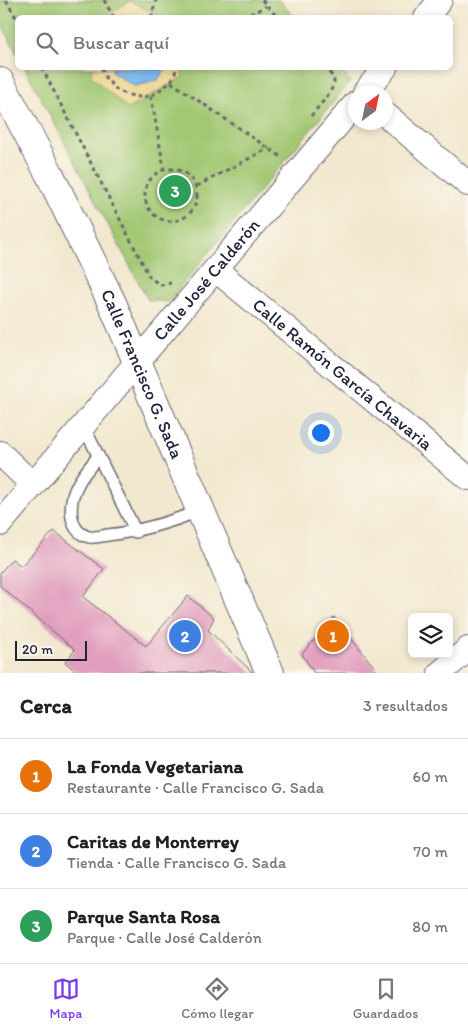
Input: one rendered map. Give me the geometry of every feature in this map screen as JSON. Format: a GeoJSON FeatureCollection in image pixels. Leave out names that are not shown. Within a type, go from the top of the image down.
{"type":"FeatureCollection","features":[{"type":"Feature","properties":{"kind":"street"},"geometry":{"type":"LineString","coordinates":[[428,15],[440,0]]}},
{"type":"Feature","properties":{"kind":"street"},"geometry":{"type":"LineString","coordinates":[[370,85],[383,70]]}},
{"type":"Feature","properties":{"kind":"street","name":"Calle Francisco G. Sada"},"geometry":{"type":"LineString","coordinates":[[0,82],[49,173],[112,303],[270,673]]}},
{"type":"Feature","properties":{"kind":"street","name":"Calle José Calderón"},"geometry":{"type":"LineString","coordinates":[[0,524],[348,112]]}},
{"type":"Feature","properties":{"kind":"street"},"geometry":{"type":"LineString","coordinates":[[393,121],[468,184]]}},
{"type":"Feature","properties":{"kind":"street","name":"Calle Ramón García Chavaria"},"geometry":{"type":"LineString","coordinates":[[216,270],[468,478]]}},
{"type":"Feature","properties":{"kind":"street"},"geometry":{"type":"LineString","coordinates":[[0,453],[33,485]]}},
{"type":"Feature","properties":{"kind":"street"},"geometry":{"type":"LineString","coordinates":[[440,673],[468,649]]}},
{"type":"Feature","properties":{"kind":"lane"},"geometry":{"type":"LineString","coordinates":[[83,425],[136,532]]}},
{"type":"Feature","properties":{"kind":"lane"},"geometry":{"type":"LineString","coordinates":[[98,456],[77,485],[71,505],[72,522],[79,531],[89,537],[136,532],[171,522],[201,510]]}},
{"type":"Feature","properties":{"kind":"path"},"geometry":{"type":"LineString","coordinates":[[6,0],[15,16]]}},
{"type":"Feature","properties":{"kind":"path"},"geometry":{"type":"LineString","coordinates":[[104,0],[112,15]]}},
{"type":"Feature","properties":{"kind":"path"},"geometry":{"type":"LineString","coordinates":[[152,15],[156,0]]}},
{"type":"Feature","properties":{"kind":"path"},"geometry":{"type":"LineString","coordinates":[[262,0],[275,15]]}},
{"type":"Feature","properties":{"kind":"path"},"geometry":{"type":"LineString","coordinates":[[248,15],[266,6]]}},
{"type":"Feature","properties":{"kind":"path"},"geometry":{"type":"LineString","coordinates":[[43,70],[150,278],[161,285],[171,283],[176,278]]}},
{"type":"Feature","properties":{"kind":"path"},"geometry":{"type":"LineString","coordinates":[[103,70],[106,79],[118,91],[136,97],[151,96],[171,82],[176,70]]}},
{"type":"Feature","properties":{"kind":"path"},"geometry":{"type":"LineString","coordinates":[[308,119],[332,90],[334,82],[327,70]]}},
{"type":"Feature","properties":{"kind":"path"},"geometry":{"type":"LineString","coordinates":[[171,82],[300,169]]}},
{"type":"Feature","properties":{"kind":"path"},"geometry":{"type":"LineString","coordinates":[[151,96],[164,169]]}},
{"type":"Feature","properties":{"kind":"path"},"geometry":{"type":"LineString","coordinates":[[196,186],[269,148]]}},
{"type":"Feature","properties":{"kind":"path"},"geometry":{"type":"LineString","coordinates":[[273,162],[280,155]]}},
{"type":"Feature","properties":{"kind":"path"},"geometry":{"type":"LineString","coordinates":[[164,169],[177,169],[189,175],[196,186],[197,204],[186,218],[168,222],[157,219],[149,211],[144,194],[152,176],[164,169]]}},
{"type":"Feature","properties":{"kind":"green space"},"geometry":{"type":"Polygon","coordinates":[[[0,0],[279,0],[292,15],[15,15],[15,50],[0,21],[0,0]]]}},
{"type":"Feature","properties":{"kind":"green space"},"geometry":{"type":"Polygon","coordinates":[[[26,70],[340,70],[351,81],[168,302],[148,300],[26,70]]]}},
{"type":"Feature","properties":{"kind":"sand"},"geometry":{"type":"Polygon","coordinates":[[[130,1],[159,15],[107,15],[130,1]]]}},
{"type":"Feature","properties":{"kind":"sand"},"geometry":{"type":"Polygon","coordinates":[[[92,70],[181,70],[183,77],[128,109],[91,76],[92,70]]]}},
{"type":"Feature","properties":{"kind":"water"},"geometry":{"type":"Polygon","coordinates":[[[112,70],[165,70],[157,81],[134,86],[113,73],[112,70]]]}},
{"type":"Feature","properties":{"kind":"building"},"geometry":{"type":"Polygon","coordinates":[[[54,531],[104,569],[83,597],[146,646],[188,596],[214,618],[208,630],[253,673],[78,673],[65,662],[75,650],[0,586],[0,573],[12,559],[21,566],[54,531]]]}},
{"type":"Feature","properties":{"kind":"building"},"geometry":{"type":"Polygon","coordinates":[[[334,617],[379,673],[314,673],[302,654],[334,617]]]}},
{"type":"Feature","properties":{"kind":"place","name":"Parque Santa Rosa"},"geometry":{"type":"Point","coordinates":[175,191]}},
{"type":"Feature","properties":{"kind":"place","name":"Caritas de Monterrey"},"geometry":{"type":"Point","coordinates":[185,636]}},
{"type":"Feature","properties":{"kind":"place","name":"La Fonda Vegetariana"},"geometry":{"type":"Point","coordinates":[333,636]}}]}
